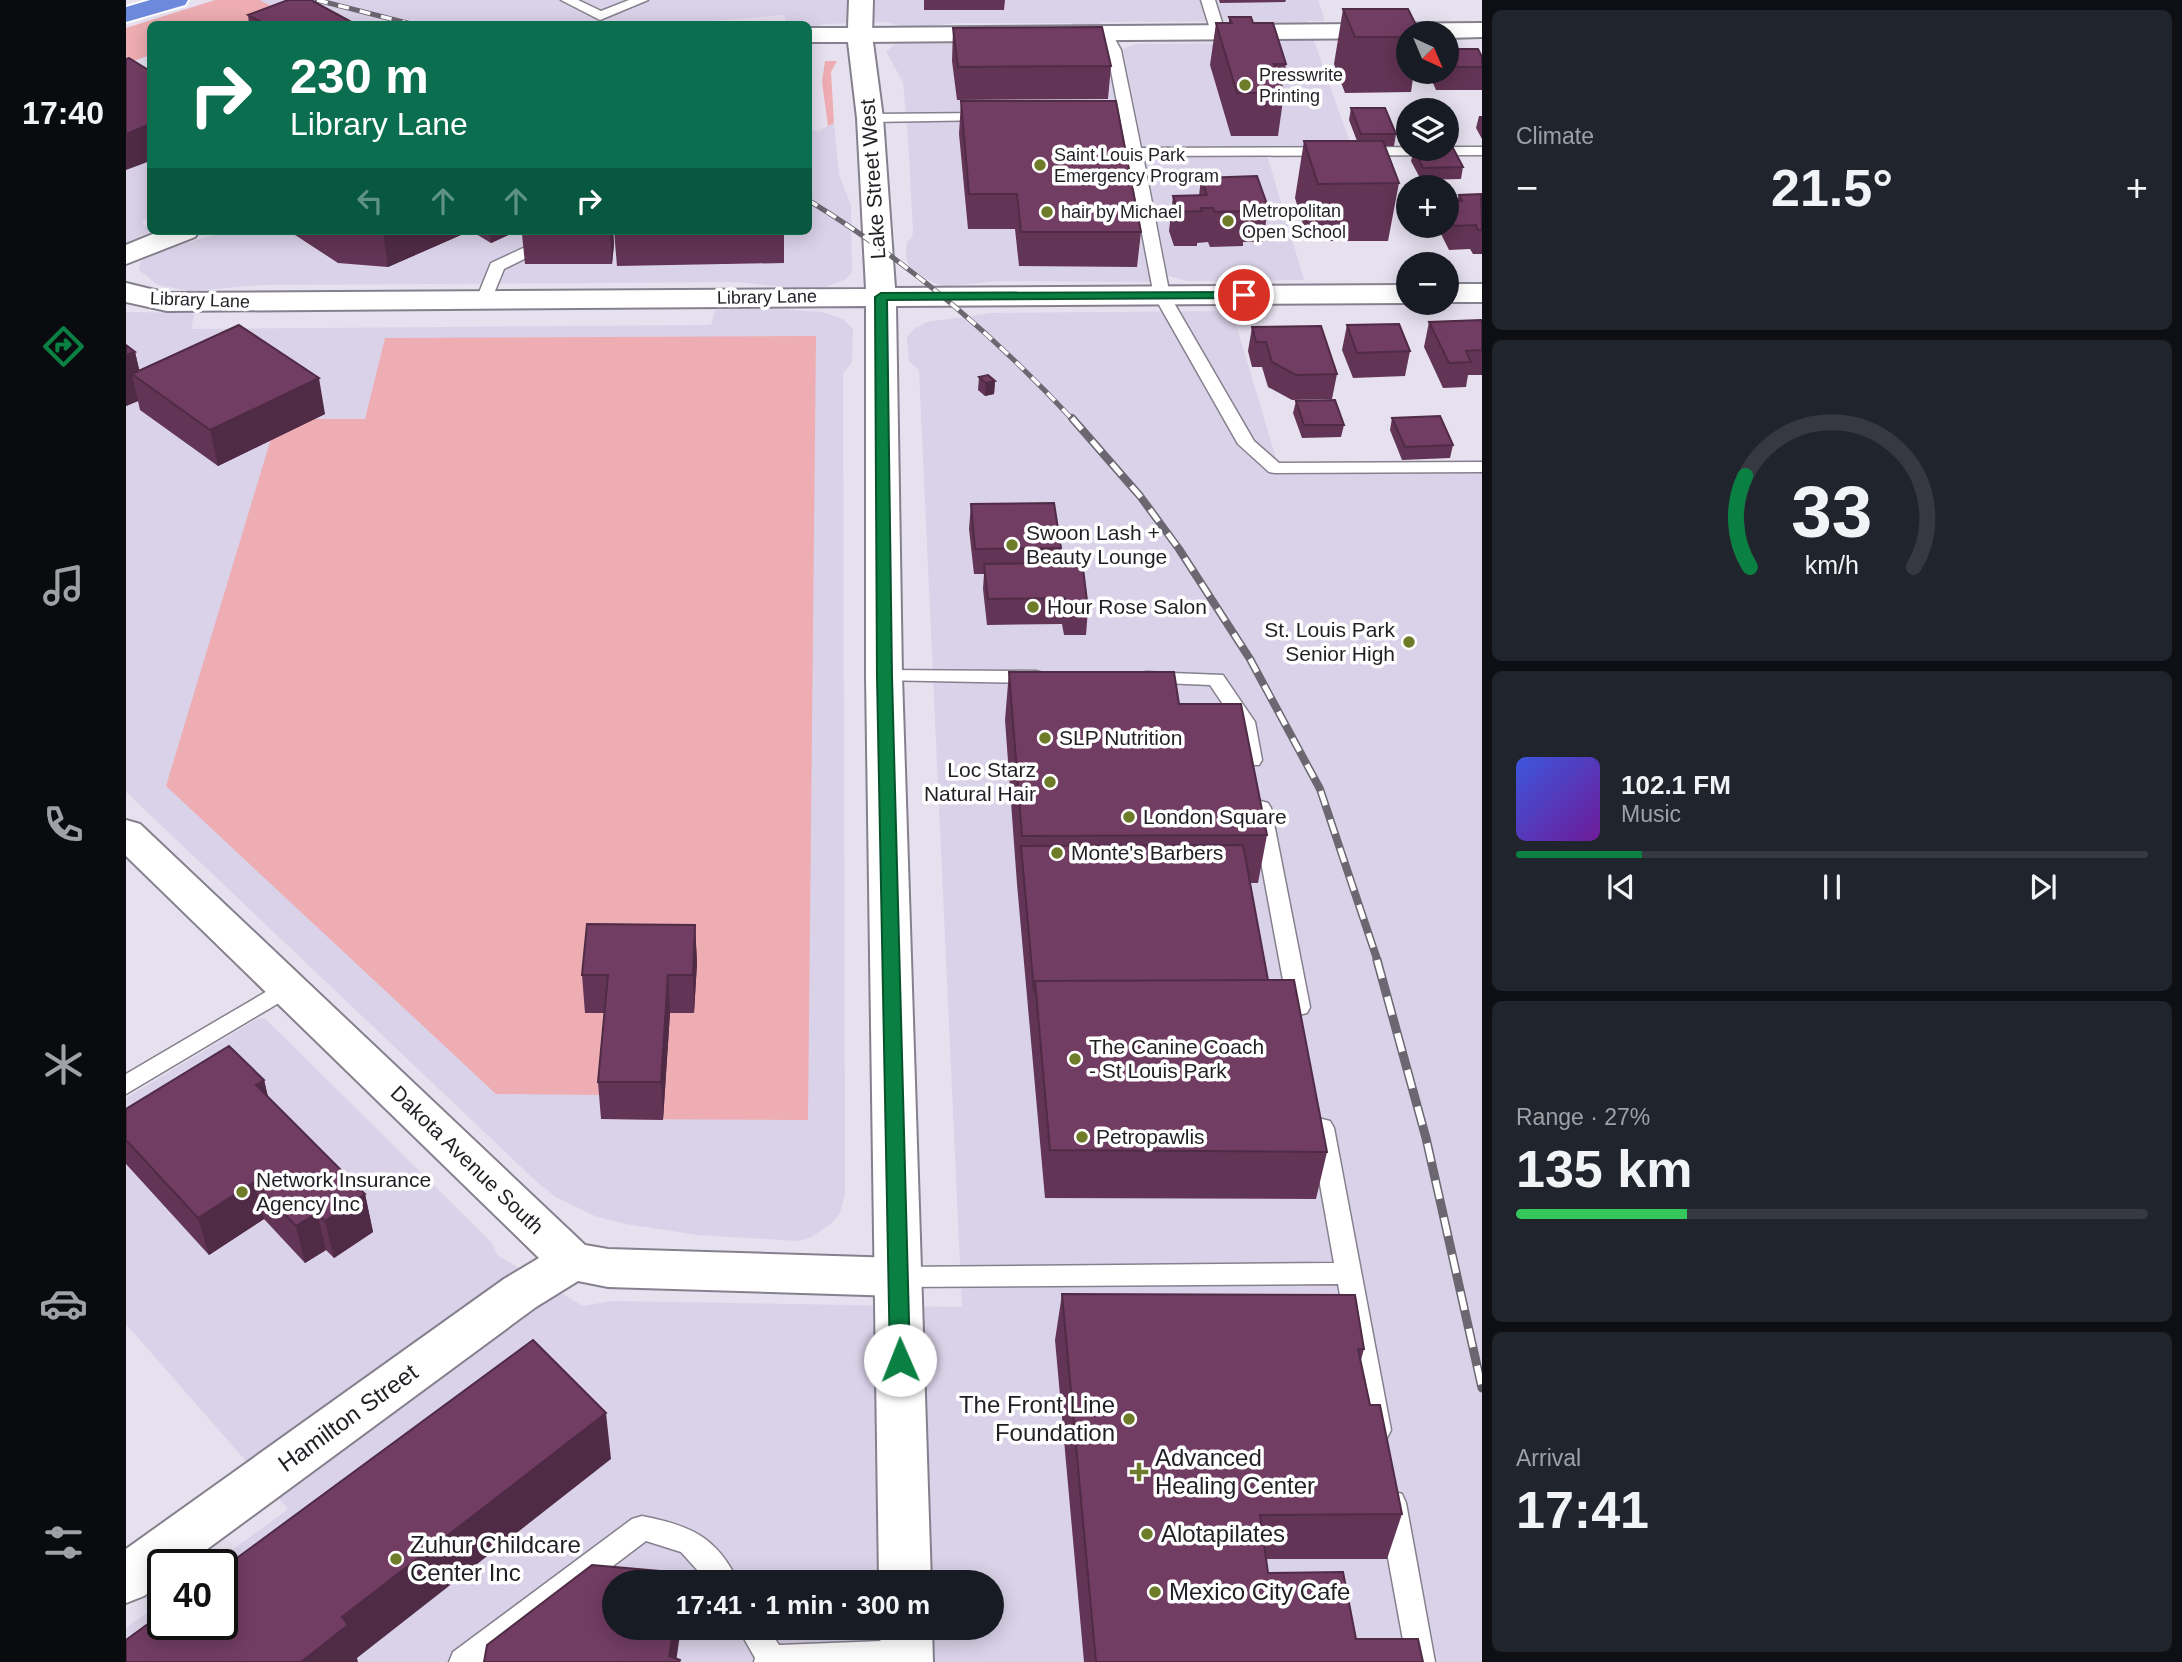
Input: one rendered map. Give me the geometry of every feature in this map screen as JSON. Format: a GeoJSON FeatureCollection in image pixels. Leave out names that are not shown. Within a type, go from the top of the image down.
{"type":"FeatureCollection","features":[{"type":"Feature","properties":{"kind":"highway"},"geometry":{"type":"LineString","coordinates":[[126,15],[176,0]]}},
{"type":"Feature","properties":{"kind":"street","name":"Lake Street West"},"geometry":{"type":"LineString","coordinates":[[861,0],[860,35],[870,118],[881,297],[884,676],[905,1570]]}},
{"type":"Feature","properties":{"kind":"street"},"geometry":{"type":"LineString","coordinates":[[812,35],[1482,30]]}},
{"type":"Feature","properties":{"kind":"street"},"geometry":{"type":"LineString","coordinates":[[126,255],[175,235]]}},
{"type":"Feature","properties":{"kind":"street","name":"Library Lane"},"geometry":{"type":"LineString","coordinates":[[126,292],[167,302],[1396,294]]}},
{"type":"Feature","properties":{"kind":"street"},"geometry":{"type":"LineString","coordinates":[[1459,293],[1482,293]]}},
{"type":"Feature","properties":{"kind":"street","name":"Dakota Avenue South"},"geometry":{"type":"LineString","coordinates":[[126,833],[572,1261]]}},
{"type":"Feature","properties":{"kind":"street"},"geometry":{"type":"LineString","coordinates":[[572,1261],[608,1268],[898,1278]]}},
{"type":"Feature","properties":{"kind":"street","name":"Hamilton Street"},"geometry":{"type":"LineString","coordinates":[[126,1579],[520,1293],[572,1261]]}},
{"type":"Feature","properties":{"kind":"lane"},"geometry":{"type":"LineString","coordinates":[[568,0],[600,16],[641,0]]}},
{"type":"Feature","properties":{"kind":"lane"},"geometry":{"type":"LineString","coordinates":[[1208,0],[1219,32]]}},
{"type":"Feature","properties":{"kind":"lane"},"geometry":{"type":"LineString","coordinates":[[1105,33],[1114,50],[1119,116],[1135,152],[1162,296],[1247,444],[1275,468],[1482,467]]}},
{"type":"Feature","properties":{"kind":"lane"},"geometry":{"type":"LineString","coordinates":[[870,118],[1004,116]]}},
{"type":"Feature","properties":{"kind":"lane"},"geometry":{"type":"LineString","coordinates":[[1135,152],[1482,151]]}},
{"type":"Feature","properties":{"kind":"lane"},"geometry":{"type":"LineString","coordinates":[[484,300],[497,266],[564,235]]}},
{"type":"Feature","properties":{"kind":"lane"},"geometry":{"type":"LineString","coordinates":[[884,676],[1054,677]]}},
{"type":"Feature","properties":{"kind":"lane"},"geometry":{"type":"LineString","coordinates":[[1122,678],[1216,679],[1245,722],[1304,1031]]}},
{"type":"Feature","properties":{"kind":"lane"},"geometry":{"type":"LineString","coordinates":[[126,1085],[286,988]]}},
{"type":"Feature","properties":{"kind":"lane"},"geometry":{"type":"LineString","coordinates":[[1316,1099],[1382,1448]]}},
{"type":"Feature","properties":{"kind":"lane"},"geometry":{"type":"LineString","coordinates":[[898,1278],[1349,1273]]}},
{"type":"Feature","properties":{"kind":"lane"},"geometry":{"type":"LineString","coordinates":[[1387,1474],[1421,1662]]}},
{"type":"Feature","properties":{"kind":"lane"},"geometry":{"type":"LineString","coordinates":[[463,1662],[642,1528],[680,1536],[705,1552],[716,1570]]}},
{"type":"Feature","properties":{"kind":"lane"},"geometry":{"type":"LineString","coordinates":[[759,1640],[770,1661],[907,1648]]}},
{"type":"Feature","properties":{"kind":"shaded area"},"geometry":{"type":"Polygon","coordinates":[[[215,0],[260,0],[282,12],[258,21],[148,21],[215,0]]]}},
{"type":"Feature","properties":{"kind":"shaded area"},"geometry":{"type":"Polygon","coordinates":[[[260,0],[1318,0],[1325,21],[1307,21],[1352,148],[1267,155],[1304,280],[1188,281],[1168,276],[1123,49],[1136,44],[1260,43],[1253,21],[1100,22],[1110,61],[1150,282],[999,281],[948,286],[934,283],[922,276],[909,266],[906,256],[907,242],[912,238],[913,231],[903,82],[886,52],[895,44],[1079,44],[1072,23],[957,23],[909,28],[885,22],[825,24],[812,27],[812,21],[786,21],[784,15],[713,21],[293,21],[296,20],[260,0]]]}},
{"type":"Feature","properties":{"kind":"shaded area"},"geometry":{"type":"Polygon","coordinates":[[[147,21],[147,56],[126,64],[126,28],[147,21]]]}},
{"type":"Feature","properties":{"kind":"shaded area"},"geometry":{"type":"Polygon","coordinates":[[[825,61],[837,61],[831,72],[834,123],[828,126],[822,82],[825,61]]]}},
{"type":"Feature","properties":{"kind":"shaded area"},"geometry":{"type":"Polygon","coordinates":[[[147,82],[147,219],[141,222],[147,227],[147,233],[126,243],[126,90],[147,82]]]}},
{"type":"Feature","properties":{"kind":"shaded area"},"geometry":{"type":"Polygon","coordinates":[[[834,123],[839,175],[851,205],[852,272],[846,279],[826,287],[789,288],[738,282],[263,285],[190,291],[158,285],[139,270],[140,263],[145,259],[173,247],[214,235],[812,235],[812,130],[818,131],[834,123]]]}},
{"type":"Feature","properties":{"kind":"shaded area"},"geometry":{"type":"Polygon","coordinates":[[[760,308],[822,312],[843,319],[853,329],[852,362],[843,374],[845,1193],[840,1213],[832,1223],[810,1238],[798,1241],[698,1235],[626,1224],[597,1217],[556,1197],[538,1183],[126,792],[126,312],[192,313],[194,315],[191,329],[711,325],[715,310],[760,308]]]}},
{"type":"Feature","properties":{"kind":"shaded area"},"geometry":{"type":"Polygon","coordinates":[[[1232,311],[1281,475],[1482,472],[1482,1662],[126,1662],[126,1628],[147,1613],[147,1640],[238,1640],[238,1549],[233,1549],[288,1509],[126,1324],[126,1098],[255,1020],[264,1018],[286,1039],[492,1243],[497,1255],[583,1306],[612,1301],[962,1307],[919,370],[909,361],[907,337],[915,328],[927,322],[991,313],[1232,311]]]}},
{"type":"Feature","properties":{"kind":"shaded area"},"geometry":{"type":"Polygon","coordinates":[[[816,336],[808,1120],[601,1119],[603,1095],[496,1094],[166,786],[273,432],[307,419],[365,419],[385,338],[816,336]]]}},
{"type":"Feature","properties":{"kind":"building"},"geometry":{"type":"Polygon","coordinates":[[[288,0],[311,0],[350,21],[259,21],[248,15],[288,0]]]}},
{"type":"Feature","properties":{"kind":"building"},"geometry":{"type":"Polygon","coordinates":[[[1343,9],[1408,9],[1414,21],[1396,21],[1396,37],[1355,37],[1343,9]]]}},
{"type":"Feature","properties":{"kind":"building"},"geometry":{"type":"Polygon","coordinates":[[[1229,17],[1251,17],[1253,23],[1273,23],[1286,64],[1274,64],[1284,93],[1237,93],[1216,23],[1232,23],[1229,17]]]}},
{"type":"Feature","properties":{"kind":"building"},"geometry":{"type":"Polygon","coordinates":[[[1102,27],[1111,66],[958,67],[953,28],[1102,27]]]}},
{"type":"Feature","properties":{"kind":"building"},"geometry":{"type":"Polygon","coordinates":[[[1460,49],[1478,49],[1482,57],[1482,67],[1460,67],[1460,49]]]}},
{"type":"Feature","properties":{"kind":"building"},"geometry":{"type":"Polygon","coordinates":[[[129,58],[147,69],[147,125],[126,134],[126,59],[129,58]]]}},
{"type":"Feature","properties":{"kind":"building"},"geometry":{"type":"Polygon","coordinates":[[[961,101],[1116,101],[1141,232],[1021,232],[1017,194],[969,194],[961,101]]]}},
{"type":"Feature","properties":{"kind":"building"},"geometry":{"type":"Polygon","coordinates":[[[1351,108],[1385,108],[1396,134],[1361,134],[1351,108]]]}},
{"type":"Feature","properties":{"kind":"building"},"geometry":{"type":"Polygon","coordinates":[[[1304,141],[1383,141],[1396,175],[1396,183],[1318,184],[1304,141]]]}},
{"type":"Feature","properties":{"kind":"building"},"geometry":{"type":"Polygon","coordinates":[[[1459,159],[1463,167],[1423,168],[1420,161],[1459,159]]]}},
{"type":"Feature","properties":{"kind":"building"},"geometry":{"type":"Polygon","coordinates":[[[1257,176],[1268,207],[1247,208],[1248,211],[1215,212],[1213,208],[1201,208],[1202,211],[1178,212],[1173,196],[1207,195],[1201,178],[1257,176]]]}},
{"type":"Feature","properties":{"kind":"building"},"geometry":{"type":"Polygon","coordinates":[[[1481,194],[1482,230],[1478,230],[1476,225],[1459,226],[1459,201],[1462,201],[1459,195],[1481,194]]]}},
{"type":"Feature","properties":{"kind":"building"},"geometry":{"type":"Polygon","coordinates":[[[1482,320],[1482,350],[1466,351],[1471,362],[1449,363],[1429,322],[1482,320]]]}},
{"type":"Feature","properties":{"kind":"building"},"geometry":{"type":"Polygon","coordinates":[[[1399,324],[1410,351],[1357,353],[1347,325],[1399,324]]]}},
{"type":"Feature","properties":{"kind":"building"},"geometry":{"type":"Polygon","coordinates":[[[239,325],[319,378],[210,430],[132,374],[239,325]]]}},
{"type":"Feature","properties":{"kind":"building"},"geometry":{"type":"Polygon","coordinates":[[[1321,326],[1337,374],[1296,375],[1272,362],[1266,342],[1256,342],[1252,327],[1321,326]]]}},
{"type":"Feature","properties":{"kind":"building"},"geometry":{"type":"Polygon","coordinates":[[[126,345],[135,352],[126,355],[126,345]]]}},
{"type":"Feature","properties":{"kind":"building"},"geometry":{"type":"Polygon","coordinates":[[[988,375],[995,381],[986,383],[979,377],[988,375]]]}},
{"type":"Feature","properties":{"kind":"building"},"geometry":{"type":"Polygon","coordinates":[[[1335,400],[1344,425],[1304,425],[1296,401],[1335,400]]]}},
{"type":"Feature","properties":{"kind":"building"},"geometry":{"type":"Polygon","coordinates":[[[1440,416],[1453,445],[1405,447],[1392,418],[1440,416]]]}},
{"type":"Feature","properties":{"kind":"building"},"geometry":{"type":"Polygon","coordinates":[[[1054,503],[1061,548],[975,549],[971,504],[1054,503]]]}},
{"type":"Feature","properties":{"kind":"building"},"geometry":{"type":"Polygon","coordinates":[[[1059,552],[1081,552],[1088,609],[1066,609],[1065,598],[988,599],[984,564],[1060,563],[1059,552]]]}},
{"type":"Feature","properties":{"kind":"building","name":"London Square"},"geometry":{"type":"Polygon","coordinates":[[[1009,672],[1174,672],[1179,704],[1241,704],[1267,835],[1022,836],[1009,672]]]}},
{"type":"Feature","properties":{"kind":"building"},"geometry":{"type":"Polygon","coordinates":[[[1243,845],[1268,980],[1035,981],[1034,991],[1021,846],[1243,845]]]}},
{"type":"Feature","properties":{"kind":"building"},"geometry":{"type":"Polygon","coordinates":[[[587,924],[695,925],[693,975],[668,975],[661,1082],[598,1082],[608,975],[582,975],[587,924]]]}},
{"type":"Feature","properties":{"kind":"building"},"geometry":{"type":"Polygon","coordinates":[[[1294,980],[1327,1152],[1050,1150],[1035,981],[1294,980]]]}},
{"type":"Feature","properties":{"kind":"building","name":"Network Insurance Agency Inc"},"geometry":{"type":"Polygon","coordinates":[[[229,1046],[264,1080],[256,1085],[365,1194],[325,1221],[317,1213],[296,1226],[254,1182],[198,1218],[126,1140],[126,1109],[229,1046]]]}},
{"type":"Feature","properties":{"kind":"building"},"geometry":{"type":"Polygon","coordinates":[[[1062,1294],[1355,1295],[1364,1349],[1358,1349],[1370,1405],[1380,1405],[1402,1514],[1260,1515],[1268,1573],[1343,1572],[1356,1639],[1418,1639],[1423,1662],[1096,1662],[1062,1294]]]}},
{"type":"Feature","properties":{"kind":"building"},"geometry":{"type":"Polygon","coordinates":[[[533,1340],[606,1413],[342,1617],[348,1625],[301,1662],[126,1662],[126,1640],[147,1625],[147,1640],[238,1640],[238,1557],[533,1340]]]}},
{"type":"Feature","properties":{"kind":"building"},"geometry":{"type":"Polygon","coordinates":[[[592,1565],[648,1570],[602,1570],[602,1640],[672,1640],[669,1656],[680,1660],[484,1662],[487,1645],[592,1565]]]}},
{"type":"Feature","properties":{"kind":"railway"},"geometry":{"type":"LineString","coordinates":[[317,0],[399,21]]}},
{"type":"Feature","properties":{"kind":"railway"},"geometry":{"type":"LineString","coordinates":[[812,203],[880,248],[948,301],[981,329],[1073,420]]}},
{"type":"Feature","properties":{"kind":"railway"},"geometry":{"type":"LineString","coordinates":[[1072,418],[1140,496],[1179,549],[1250,659],[1320,789],[1378,962]]}},
{"type":"Feature","properties":{"kind":"railway"},"geometry":{"type":"LineString","coordinates":[[1377,960],[1426,1138],[1482,1388]]}},
{"type":"Feature","properties":{"kind":"place","name":"Presswrite Printing"},"geometry":{"type":"Point","coordinates":[1245,85]}},
{"type":"Feature","properties":{"kind":"place","name":"Saint Louis Park Emergency Program"},"geometry":{"type":"Point","coordinates":[1040,165]}},
{"type":"Feature","properties":{"kind":"place","name":"hair by Michael"},"geometry":{"type":"Point","coordinates":[1047,212]}},
{"type":"Feature","properties":{"kind":"place","name":"Metropolitan Open School"},"geometry":{"type":"Point","coordinates":[1228,221]}},
{"type":"Feature","properties":{"kind":"place","name":"Swoon Lash + Beauty Lounge"},"geometry":{"type":"Point","coordinates":[1012,545]}},
{"type":"Feature","properties":{"kind":"place","name":"Hour Rose Salon"},"geometry":{"type":"Point","coordinates":[1033,607]}},
{"type":"Feature","properties":{"kind":"place","name":"St. Louis Park Senior High"},"geometry":{"type":"Point","coordinates":[1409,642]}},
{"type":"Feature","properties":{"kind":"place","name":"SLP Nutrition"},"geometry":{"type":"Point","coordinates":[1045,738]}},
{"type":"Feature","properties":{"kind":"place","name":"Loc Starz Natural Hair"},"geometry":{"type":"Point","coordinates":[1050,782]}},
{"type":"Feature","properties":{"kind":"place","name":"London Square"},"geometry":{"type":"Point","coordinates":[1129,817]}},
{"type":"Feature","properties":{"kind":"place","name":"Monte's Barbers"},"geometry":{"type":"Point","coordinates":[1057,853]}},
{"type":"Feature","properties":{"kind":"place","name":"The Canine Coach - St Louis Park"},"geometry":{"type":"Point","coordinates":[1075,1059]}},
{"type":"Feature","properties":{"kind":"place","name":"Petropawlis"},"geometry":{"type":"Point","coordinates":[1082,1137]}},
{"type":"Feature","properties":{"kind":"place","name":"Network Insurance Agency Inc"},"geometry":{"type":"Point","coordinates":[242,1192]}},
{"type":"Feature","properties":{"kind":"place","name":"The Front Line Foundation"},"geometry":{"type":"Point","coordinates":[1129,1419]}},
{"type":"Feature","properties":{"kind":"place","name":"Advanced Healing Center"},"geometry":{"type":"Point","coordinates":[1139,1472]}},
{"type":"Feature","properties":{"kind":"place","name":"Alotapilates"},"geometry":{"type":"Point","coordinates":[1147,1534]}},
{"type":"Feature","properties":{"kind":"place","name":"Zuhur Childcare Center Inc"},"geometry":{"type":"Point","coordinates":[396,1559]}},
{"type":"Feature","properties":{"kind":"place","name":"Mexico City Cafe"},"geometry":{"type":"Point","coordinates":[1155,1592]}},
{"type":"Feature","properties":{"kind":"route"},"geometry":{"type":"LineString","coordinates":[[900,1360],[884,676],[881,297],[1244,295]]}}]}
